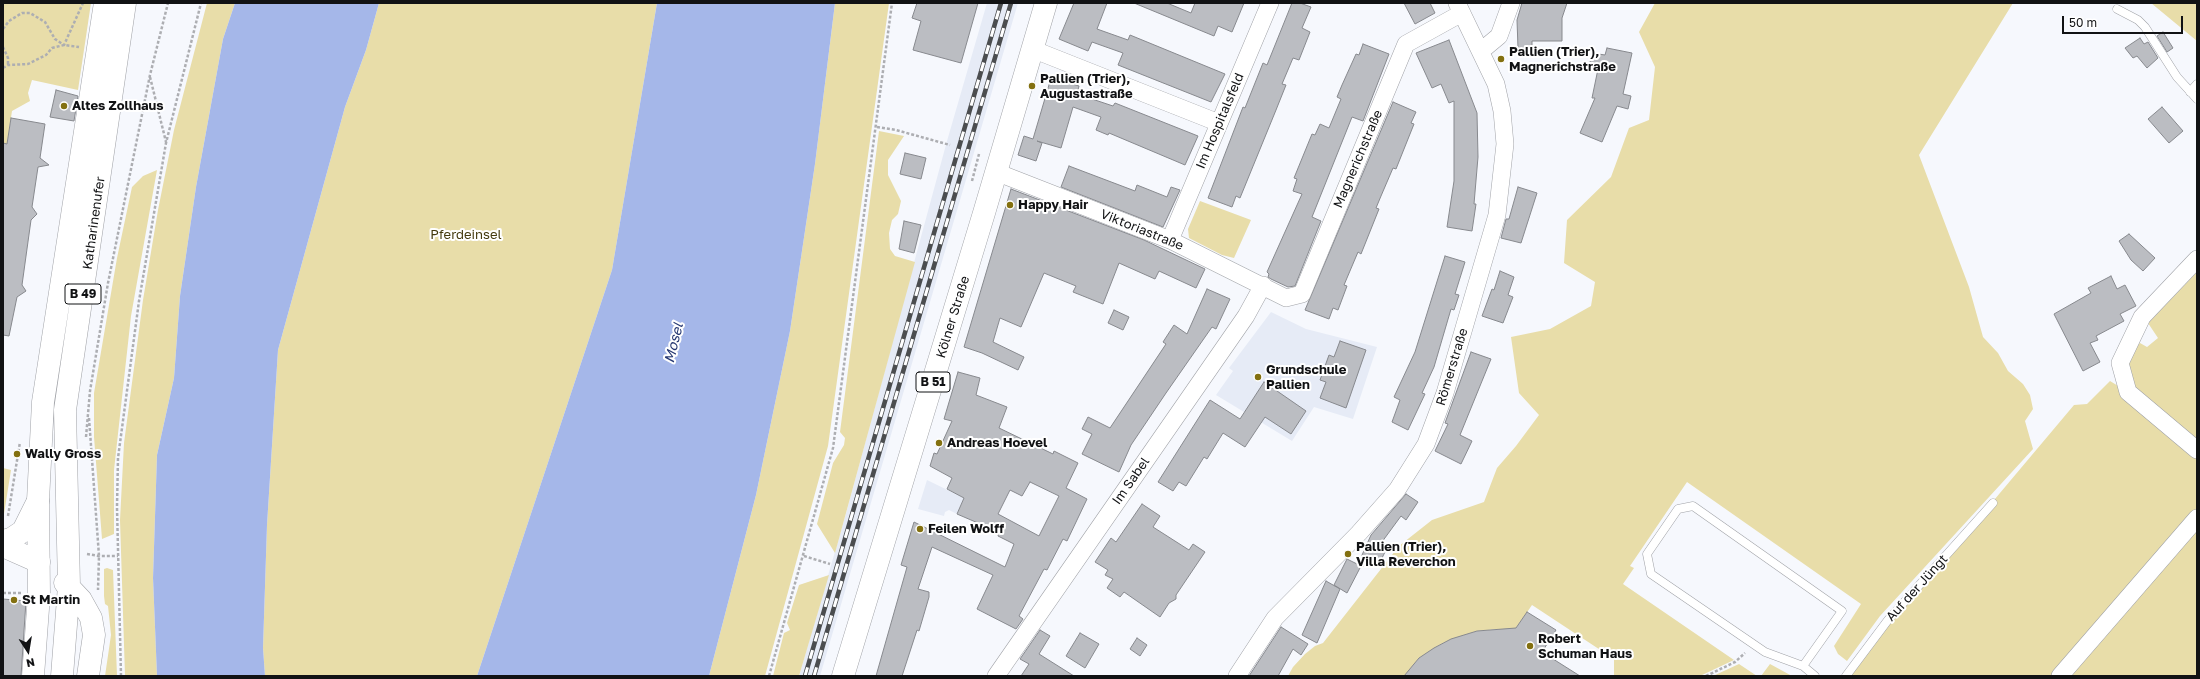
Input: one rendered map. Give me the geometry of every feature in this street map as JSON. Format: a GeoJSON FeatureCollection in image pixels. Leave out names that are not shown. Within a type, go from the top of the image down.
{"type":"FeatureCollection","features":[{"type":"Feature","properties":{"kind":"main road","name":"Katharinenufer"},"geometry":{"type":"LineString","coordinates":[[39,562],[38,501],[43,402],[105,3]]}},
{"type":"Feature","properties":{"kind":"main road","name":"Katharinenufer"},"geometry":{"type":"LineString","coordinates":[[69,586],[66,410],[125,3]]}},
{"type":"Feature","properties":{"kind":"main road","name":"Kölner Straße"},"geometry":{"type":"LineString","coordinates":[[843,676],[1046,3]]}},
{"type":"Feature","properties":{"kind":"main road"},"geometry":{"type":"LineString","coordinates":[[3,541],[10,539],[23,530],[38,501]]}},
{"type":"Feature","properties":{"kind":"main road"},"geometry":{"type":"LineString","coordinates":[[3,546],[39,562],[69,586],[81,600],[91,618],[94,635],[88,676]]}},
{"type":"Feature","properties":{"kind":"main road","name":"B 49"},"geometry":{"type":"LineString","coordinates":[[33,676],[39,562]]}},
{"type":"Feature","properties":{"kind":"main road","name":"B 49"},"geometry":{"type":"LineString","coordinates":[[62,676],[69,586]]}},
{"type":"Feature","properties":{"kind":"street","name":"Im Hospitalsfeld"},"geometry":{"type":"LineString","coordinates":[[1170,240],[1218,123],[1270,3]]}},
{"type":"Feature","properties":{"kind":"street"},"geometry":{"type":"LineString","coordinates":[[1481,51],[1499,36],[1512,3]]}},
{"type":"Feature","properties":{"kind":"street","name":"Römerstraße"},"geometry":{"type":"LineString","coordinates":[[1237,676],[1275,618],[1359,533],[1397,490],[1426,444],[1445,393],[1497,215],[1505,144],[1502,112],[1496,84],[1459,8]]}},
{"type":"Feature","properties":{"kind":"street","name":"Magnerichstraße"},"geometry":{"type":"LineString","coordinates":[[1263,285],[1286,298],[1302,294],[1406,44],[1459,8]]}},
{"type":"Feature","properties":{"kind":"street"},"geometry":{"type":"LineString","coordinates":[[1032,49],[1218,123]]}},
{"type":"Feature","properties":{"kind":"street","name":"Viktoriastraße"},"geometry":{"type":"LineString","coordinates":[[996,172],[1170,240],[1263,285]]}},
{"type":"Feature","properties":{"kind":"street"},"geometry":{"type":"LineString","coordinates":[[2197,259],[2142,317],[2120,363],[2128,392],[2197,450]]}},
{"type":"Feature","properties":{"kind":"street","name":"Im Sabel"},"geometry":{"type":"LineString","coordinates":[[996,676],[1246,316],[1263,285]]}},
{"type":"Feature","properties":{"kind":"street"},"geometry":{"type":"LineString","coordinates":[[2060,676],[2197,518]]}},
{"type":"Feature","properties":{"kind":"lane"},"geometry":{"type":"LineString","coordinates":[[2117,9],[2138,20],[2145,27],[2177,77],[2197,99]]}},
{"type":"Feature","properties":{"kind":"lane"},"geometry":{"type":"LineString","coordinates":[[2190,92],[2197,84]]}},
{"type":"Feature","properties":{"kind":"lane","name":"Auf der Jüngt"},"geometry":{"type":"LineString","coordinates":[[1846,676],[1888,620],[1992,503]]}},
{"type":"Feature","properties":{"kind":"lane"},"geometry":{"type":"LineString","coordinates":[[1803,666],[1842,611],[1693,506],[1678,509],[1647,554],[1651,574],[1765,652],[1803,666],[1815,676]]}},
{"type":"Feature","properties":{"kind":"path"},"geometry":{"type":"LineString","coordinates":[[64,45],[83,3]]}},
{"type":"Feature","properties":{"kind":"path"},"geometry":{"type":"LineString","coordinates":[[86,439],[88,409],[108,282],[150,75],[168,3]]}},
{"type":"Feature","properties":{"kind":"path"},"geometry":{"type":"LineString","coordinates":[[121,676],[118,556],[118,458],[139,301],[166,143],[201,3]]}},
{"type":"Feature","properties":{"kind":"path"},"geometry":{"type":"LineString","coordinates":[[769,676],[804,556],[833,448],[892,3]]}},
{"type":"Feature","properties":{"kind":"path"},"geometry":{"type":"LineString","coordinates":[[3,29],[8,21],[22,13],[30,13],[45,22],[55,39],[64,45]]}},
{"type":"Feature","properties":{"kind":"path"},"geometry":{"type":"LineString","coordinates":[[3,68],[8,64],[28,64],[46,55],[52,48],[64,45],[85,48]]}},
{"type":"Feature","properties":{"kind":"path"},"geometry":{"type":"LineString","coordinates":[[3,47],[8,58],[8,64]]}},
{"type":"Feature","properties":{"kind":"path"},"geometry":{"type":"LineString","coordinates":[[150,75],[166,143]]}},
{"type":"Feature","properties":{"kind":"path"},"geometry":{"type":"LineString","coordinates":[[876,127],[896,130],[950,145]]}},
{"type":"Feature","properties":{"kind":"path"},"geometry":{"type":"LineString","coordinates":[[972,180],[979,154]]}},
{"type":"Feature","properties":{"kind":"path"},"geometry":{"type":"LineString","coordinates":[[88,409],[99,556],[97,589],[93,584]]}},
{"type":"Feature","properties":{"kind":"path"},"geometry":{"type":"LineString","coordinates":[[8,518],[18,459]]}},
{"type":"Feature","properties":{"kind":"path"},"geometry":{"type":"LineString","coordinates":[[86,553],[99,556],[118,556]]}},
{"type":"Feature","properties":{"kind":"path"},"geometry":{"type":"LineString","coordinates":[[804,556],[830,564]]}},
{"type":"Feature","properties":{"kind":"path"},"geometry":{"type":"LineString","coordinates":[[3,594],[25,593],[27,590]]}},
{"type":"Feature","properties":{"kind":"path"},"geometry":{"type":"LineString","coordinates":[[1706,676],[1735,662],[1754,644]]}},
{"type":"Feature","properties":{"kind":"shaded area"},"geometry":{"type":"Polygon","coordinates":[[[987,3],[1018,3],[820,676],[799,676],[845,517],[947,141],[987,3]]]}},
{"type":"Feature","properties":{"kind":"shaded area"},"geometry":{"type":"Polygon","coordinates":[[[1271,312],[1306,329],[1377,347],[1353,419],[1314,407],[1292,441],[1216,395],[1233,371],[1229,368],[1271,312]]]}},
{"type":"Feature","properties":{"kind":"shaded area"},"geometry":{"type":"Polygon","coordinates":[[[927,480],[964,498],[957,514],[949,510],[945,512],[944,516],[918,509],[927,480]]]}},
{"type":"Feature","properties":{"kind":"green space"},"geometry":{"type":"Polygon","coordinates":[[[3,3],[91,3],[78,90],[32,80],[28,93],[30,101],[12,111],[7,144],[3,143],[3,3]]]}},
{"type":"Feature","properties":{"kind":"green space"},"geometry":{"type":"Polygon","coordinates":[[[207,3],[235,3],[223,39],[196,187],[180,296],[174,378],[157,455],[153,578],[157,676],[125,676],[120,520],[124,443],[143,300],[158,210],[174,130],[207,3]]]}},
{"type":"Feature","properties":{"kind":"green space","name":"Pferdeinsel"},"geometry":{"type":"Polygon","coordinates":[[[379,3],[657,3],[612,270],[477,676],[265,676],[263,648],[267,525],[278,350],[345,107],[366,50],[379,3]]]}},
{"type":"Feature","properties":{"kind":"green space"},"geometry":{"type":"Polygon","coordinates":[[[835,3],[889,3],[828,446],[765,676],[709,676],[756,495],[790,331],[815,164],[835,3]]]}},
{"type":"Feature","properties":{"kind":"green space"},"geometry":{"type":"Polygon","coordinates":[[[1655,3],[2013,3],[1919,155],[1969,287],[1983,337],[1998,353],[2008,371],[2023,384],[2030,395],[2033,409],[2025,421],[2033,449],[1880,616],[1847,661],[1838,654],[1834,646],[1861,604],[1687,482],[1630,566],[1634,568],[1623,584],[1734,660],[1700,676],[1614,676],[1614,659],[1532,605],[1511,636],[1469,676],[1499,629],[1477,631],[1443,643],[1419,658],[1405,676],[1288,676],[1293,667],[1305,654],[1315,646],[1323,643],[1399,546],[1432,520],[1484,502],[1497,468],[1516,446],[1539,415],[1519,393],[1511,337],[1550,329],[1591,306],[1595,282],[1564,263],[1567,220],[1611,177],[1629,128],[1649,120],[1655,67],[1639,32],[1655,3]]]}},
{"type":"Feature","properties":{"kind":"green space"},"geometry":{"type":"Polygon","coordinates":[[[2151,3],[2197,3],[2197,41],[2151,3]]]}},
{"type":"Feature","properties":{"kind":"green space"},"geometry":{"type":"Polygon","coordinates":[[[879,131],[904,136],[888,160],[888,175],[901,201],[898,214],[892,220],[889,233],[890,249],[895,256],[915,262],[835,553],[817,524],[833,463],[844,445],[845,438],[840,432],[879,131]]]}},
{"type":"Feature","properties":{"kind":"green space"},"geometry":{"type":"Polygon","coordinates":[[[157,170],[131,316],[114,470],[114,534],[102,539],[94,437],[94,393],[117,258],[132,187],[143,176],[157,170]]]}},
{"type":"Feature","properties":{"kind":"green space"},"geometry":{"type":"Polygon","coordinates":[[[1200,201],[1251,220],[1234,258],[1222,255],[1189,238],[1188,229],[1200,201]]]}},
{"type":"Feature","properties":{"kind":"green space"},"geometry":{"type":"Polygon","coordinates":[[[2197,272],[2197,442],[2134,388],[2127,366],[2132,349],[2140,343],[2147,347],[2158,338],[2148,323],[2197,272]]]}},
{"type":"Feature","properties":{"kind":"green space"},"geometry":{"type":"Polygon","coordinates":[[[2110,381],[2128,392],[2197,450],[2197,676],[1846,676],[2074,405],[2087,404],[2110,381]]]}},
{"type":"Feature","properties":{"kind":"green space"},"geometry":{"type":"Polygon","coordinates":[[[3,468],[11,470],[4,514],[3,514],[3,468]]]}},
{"type":"Feature","properties":{"kind":"green space"},"geometry":{"type":"Polygon","coordinates":[[[107,568],[113,570],[117,676],[105,676],[111,635],[108,606],[105,604],[104,596],[104,569],[107,568]]]}},
{"type":"Feature","properties":{"kind":"green space"},"geometry":{"type":"Polygon","coordinates":[[[829,575],[799,676],[773,676],[784,633],[790,630],[787,623],[799,585],[829,575]]]}},
{"type":"Feature","properties":{"kind":"green space"},"geometry":{"type":"Polygon","coordinates":[[[1739,664],[1757,676],[1713,676],[1739,664]]]}},
{"type":"Feature","properties":{"kind":"green space"},"geometry":{"type":"Polygon","coordinates":[[[1770,664],[1792,676],[1761,676],[1770,664]]]}},
{"type":"Feature","properties":{"kind":"water"},"geometry":{"type":"Polygon","coordinates":[[[235,3],[379,3],[366,50],[345,107],[278,350],[267,525],[263,648],[265,676],[157,676],[153,578],[157,455],[174,378],[180,296],[196,187],[223,39],[235,3]]]}},
{"type":"Feature","properties":{"kind":"water","name":"Mosel"},"geometry":{"type":"Polygon","coordinates":[[[657,3],[835,3],[815,164],[790,331],[756,495],[709,676],[477,676],[612,270],[657,3]]]}},
{"type":"Feature","properties":{"kind":"building"},"geometry":{"type":"Polygon","coordinates":[[[917,3],[978,3],[961,63],[913,50],[921,21],[912,18],[917,3]]]}},
{"type":"Feature","properties":{"kind":"building"},"geometry":{"type":"Polygon","coordinates":[[[1074,3],[1107,3],[1097,29],[1128,40],[1130,35],[1225,74],[1211,102],[1118,65],[1123,53],[1092,42],[1088,51],[1059,39],[1074,3]]]}},
{"type":"Feature","properties":{"kind":"building"},"geometry":{"type":"Polygon","coordinates":[[[1134,3],[1167,3],[1191,13],[1195,3],[1244,3],[1232,32],[1218,26],[1214,36],[1134,3]]]}},
{"type":"Feature","properties":{"kind":"building"},"geometry":{"type":"Polygon","coordinates":[[[1292,3],[1300,3],[1311,7],[1302,28],[1310,32],[1299,60],[1293,58],[1282,84],[1286,85],[1240,198],[1236,196],[1232,207],[1208,198],[1243,107],[1245,108],[1263,63],[1267,65],[1292,3]]]}},
{"type":"Feature","properties":{"kind":"building"},"geometry":{"type":"Polygon","coordinates":[[[1404,3],[1430,3],[1435,13],[1415,24],[1404,3]]]}},
{"type":"Feature","properties":{"kind":"building"},"geometry":{"type":"Polygon","coordinates":[[[1522,3],[1567,3],[1562,18],[1562,41],[1532,41],[1532,48],[1518,48],[1517,20],[1522,3]]]}},
{"type":"Feature","properties":{"kind":"building"},"geometry":{"type":"Polygon","coordinates":[[[2163,32],[2173,48],[2167,52],[2157,36],[2163,32]]]}},
{"type":"Feature","properties":{"kind":"building"},"geometry":{"type":"Polygon","coordinates":[[[2140,38],[2144,44],[2148,42],[2158,58],[2147,68],[2137,56],[2133,58],[2125,48],[2140,38]]]}},
{"type":"Feature","properties":{"kind":"building"},"geometry":{"type":"Polygon","coordinates":[[[1449,40],[1477,113],[1478,157],[1474,204],[1476,204],[1472,231],[1447,227],[1454,181],[1454,101],[1449,103],[1441,84],[1432,88],[1416,53],[1449,40]]]}},
{"type":"Feature","properties":{"kind":"building"},"geometry":{"type":"Polygon","coordinates":[[[1363,44],[1389,54],[1363,121],[1352,117],[1312,217],[1321,221],[1295,286],[1288,287],[1268,277],[1269,274],[1267,272],[1302,194],[1293,191],[1297,179],[1294,178],[1312,134],[1315,135],[1320,124],[1329,128],[1341,99],[1337,97],[1356,54],[1359,55],[1363,44]]]}},
{"type":"Feature","properties":{"kind":"building"},"geometry":{"type":"Polygon","coordinates":[[[1607,48],[1632,53],[1623,94],[1631,96],[1628,109],[1617,106],[1602,142],[1580,133],[1595,98],[1592,98],[1598,69],[1589,67],[1592,53],[1605,55],[1607,48]]]}},
{"type":"Feature","properties":{"kind":"building"},"geometry":{"type":"Polygon","coordinates":[[[1051,78],[1079,86],[1077,94],[1113,106],[1115,103],[1198,136],[1185,165],[1109,133],[1108,135],[1096,130],[1101,117],[1073,107],[1061,148],[1037,141],[1042,143],[1036,161],[1018,155],[1024,136],[1033,139],[1051,78]]]}},
{"type":"Feature","properties":{"kind":"building","name":"Altes Zollhaus"},"geometry":{"type":"Polygon","coordinates":[[[56,90],[78,96],[74,121],[50,117],[56,90]]]}},
{"type":"Feature","properties":{"kind":"building"},"geometry":{"type":"Polygon","coordinates":[[[1393,102],[1416,112],[1411,123],[1414,124],[1396,169],[1393,168],[1376,208],[1379,209],[1361,254],[1358,252],[1344,285],[1347,286],[1338,310],[1333,308],[1329,319],[1305,310],[1393,102]]]}},
{"type":"Feature","properties":{"kind":"building"},"geometry":{"type":"Polygon","coordinates":[[[2162,107],[2183,131],[2169,143],[2148,119],[2162,107]]]}},
{"type":"Feature","properties":{"kind":"building"},"geometry":{"type":"Polygon","coordinates":[[[11,118],[45,124],[40,158],[49,165],[38,167],[32,207],[37,214],[31,220],[22,285],[26,291],[17,297],[9,336],[3,335],[3,143],[7,144],[11,118]]]}},
{"type":"Feature","properties":{"kind":"building"},"geometry":{"type":"Polygon","coordinates":[[[905,153],[926,158],[921,179],[900,174],[905,153]]]}},
{"type":"Feature","properties":{"kind":"building"},"geometry":{"type":"Polygon","coordinates":[[[1069,166],[1135,191],[1137,185],[1167,197],[1171,187],[1180,190],[1163,227],[1061,187],[1069,166]]]}},
{"type":"Feature","properties":{"kind":"building"},"geometry":{"type":"Polygon","coordinates":[[[1518,187],[1537,193],[1521,243],[1501,238],[1506,219],[1509,219],[1518,187]]]}},
{"type":"Feature","properties":{"kind":"building"},"geometry":{"type":"Polygon","coordinates":[[[1011,189],[1144,240],[1205,269],[1196,288],[1159,271],[1155,279],[1119,263],[1103,304],[1073,292],[1076,286],[1044,273],[1021,327],[1000,318],[993,342],[1024,357],[1018,370],[982,353],[964,347],[1011,189]]]}},
{"type":"Feature","properties":{"kind":"building"},"geometry":{"type":"Polygon","coordinates":[[[904,221],[921,225],[914,253],[899,249],[904,221]]]}},
{"type":"Feature","properties":{"kind":"building"},"geometry":{"type":"Polygon","coordinates":[[[2129,234],[2155,258],[2143,271],[2131,260],[2119,241],[2129,234]]]}},
{"type":"Feature","properties":{"kind":"building"},"geometry":{"type":"Polygon","coordinates":[[[1445,256],[1465,262],[1455,294],[1459,295],[1454,310],[1451,309],[1434,367],[1422,393],[1425,394],[1408,430],[1392,422],[1400,400],[1394,397],[1415,352],[1445,256]]]}},
{"type":"Feature","properties":{"kind":"building"},"geometry":{"type":"Polygon","coordinates":[[[1500,271],[1514,277],[1508,295],[1513,297],[1503,323],[1482,316],[1492,289],[1494,290],[1500,271]]]}},
{"type":"Feature","properties":{"kind":"building"},"geometry":{"type":"Polygon","coordinates":[[[2111,276],[2117,289],[2125,285],[2136,306],[2120,314],[2124,321],[2096,336],[2098,340],[2090,343],[2100,362],[2083,371],[2054,314],[2091,293],[2088,288],[2111,276]]]}},
{"type":"Feature","properties":{"kind":"building"},"geometry":{"type":"Polygon","coordinates":[[[1207,289],[1230,299],[1216,329],[1212,327],[1166,393],[1131,445],[1119,472],[1082,454],[1092,434],[1082,429],[1088,417],[1110,428],[1166,344],[1163,342],[1174,325],[1187,334],[1207,289]]]}},
{"type":"Feature","properties":{"kind":"building"},"geometry":{"type":"Polygon","coordinates":[[[1114,310],[1129,317],[1123,330],[1108,323],[1114,310]]]}},
{"type":"Feature","properties":{"kind":"building"},"geometry":{"type":"Polygon","coordinates":[[[1340,341],[1366,350],[1346,408],[1320,398],[1326,382],[1320,380],[1329,355],[1334,357],[1340,341]]]}},
{"type":"Feature","properties":{"kind":"building"},"geometry":{"type":"Polygon","coordinates":[[[1471,352],[1491,359],[1460,435],[1472,441],[1461,464],[1435,451],[1448,424],[1445,423],[1471,352]]]}},
{"type":"Feature","properties":{"kind":"building"},"geometry":{"type":"Polygon","coordinates":[[[958,372],[980,378],[976,395],[1007,407],[999,428],[1053,454],[1054,451],[1078,463],[1066,488],[1087,499],[1067,541],[1063,539],[1047,570],[1044,569],[1019,616],[1023,619],[1016,629],[977,609],[993,575],[932,547],[918,589],[929,592],[929,597],[919,631],[917,630],[902,676],[876,676],[907,567],[901,565],[914,522],[1005,567],[1014,544],[998,536],[999,532],[957,514],[964,498],[947,489],[952,478],[930,466],[934,453],[937,454],[952,421],[944,419],[958,372]],[[1030,482],[1022,496],[1010,490],[998,514],[1039,536],[1059,496],[1030,482]]]}},
{"type":"Feature","properties":{"kind":"building"},"geometry":{"type":"Polygon","coordinates":[[[1264,382],[1306,411],[1291,434],[1265,417],[1245,447],[1223,433],[1207,459],[1204,457],[1186,486],[1179,482],[1173,491],[1158,482],[1210,400],[1240,419],[1264,382]]]}},
{"type":"Feature","properties":{"kind":"building"},"geometry":{"type":"Polygon","coordinates":[[[1406,494],[1418,502],[1406,520],[1401,516],[1379,546],[1386,550],[1378,566],[1368,561],[1363,567],[1358,564],[1371,535],[1406,494]]]}},
{"type":"Feature","properties":{"kind":"building"},"geometry":{"type":"Polygon","coordinates":[[[1142,504],[1160,516],[1153,527],[1189,550],[1193,544],[1205,552],[1176,595],[1176,599],[1169,603],[1160,617],[1124,592],[1120,597],[1107,588],[1113,579],[1105,575],[1108,570],[1095,562],[1111,538],[1116,542],[1142,504]]]}},
{"type":"Feature","properties":{"kind":"building"},"geometry":{"type":"Polygon","coordinates":[[[1347,559],[1361,566],[1347,593],[1334,585],[1347,559]]]}},
{"type":"Feature","properties":{"kind":"building"},"geometry":{"type":"Polygon","coordinates":[[[1326,581],[1340,589],[1317,643],[1302,635],[1326,581]]]}},
{"type":"Feature","properties":{"kind":"building"},"geometry":{"type":"Polygon","coordinates":[[[3,599],[26,601],[21,676],[3,676],[3,599]]]}},
{"type":"Feature","properties":{"kind":"building"},"geometry":{"type":"Polygon","coordinates":[[[1527,612],[1556,630],[1542,652],[1580,676],[1404,676],[1419,658],[1451,639],[1477,631],[1516,628],[1527,612]]]}},
{"type":"Feature","properties":{"kind":"building"},"geometry":{"type":"Polygon","coordinates":[[[1281,627],[1308,644],[1301,655],[1293,649],[1278,676],[1249,676],[1281,627]]]}},
{"type":"Feature","properties":{"kind":"building"},"geometry":{"type":"Polygon","coordinates":[[[1040,630],[1050,636],[1039,654],[1074,676],[1021,676],[1029,664],[1020,659],[1040,630]]]}},
{"type":"Feature","properties":{"kind":"building"},"geometry":{"type":"Polygon","coordinates":[[[1080,633],[1099,644],[1085,668],[1066,656],[1080,633]]]}},
{"type":"Feature","properties":{"kind":"building"},"geometry":{"type":"Polygon","coordinates":[[[1137,638],[1147,645],[1140,656],[1130,649],[1137,638]]]}},
{"type":"Feature","properties":{"kind":"railway"},"geometry":{"type":"LineString","coordinates":[[805,676],[1001,3]]}},
{"type":"Feature","properties":{"kind":"railway"},"geometry":{"type":"LineString","coordinates":[[814,676],[1011,3]]}},
{"type":"Feature","properties":{"kind":"place","name":"Pallien (Trier), Magnerichstraße"},"geometry":{"type":"Point","coordinates":[1501,59]}},
{"type":"Feature","properties":{"kind":"place","name":"Pallien (Trier), Augustastraße"},"geometry":{"type":"Point","coordinates":[1032,86]}},
{"type":"Feature","properties":{"kind":"place","name":"Altes Zollhaus"},"geometry":{"type":"Point","coordinates":[64,106]}},
{"type":"Feature","properties":{"kind":"place","name":"Happy Hair"},"geometry":{"type":"Point","coordinates":[1010,205]}},
{"type":"Feature","properties":{"kind":"place","name":"Grundschule Pallien"},"geometry":{"type":"Point","coordinates":[1258,377]}},
{"type":"Feature","properties":{"kind":"place","name":"Andreas Hoevel"},"geometry":{"type":"Point","coordinates":[939,443]}},
{"type":"Feature","properties":{"kind":"place","name":"Wally Gross"},"geometry":{"type":"Point","coordinates":[17,454]}},
{"type":"Feature","properties":{"kind":"place","name":"Feilen Wolff"},"geometry":{"type":"Point","coordinates":[920,529]}},
{"type":"Feature","properties":{"kind":"place","name":"Pallien (Trier), Villa Reverchon"},"geometry":{"type":"Point","coordinates":[1348,554]}},
{"type":"Feature","properties":{"kind":"place","name":"St Martin"},"geometry":{"type":"Point","coordinates":[14,600]}},
{"type":"Feature","properties":{"kind":"place","name":"Robert Schuman Haus"},"geometry":{"type":"Point","coordinates":[1530,646]}}]}
